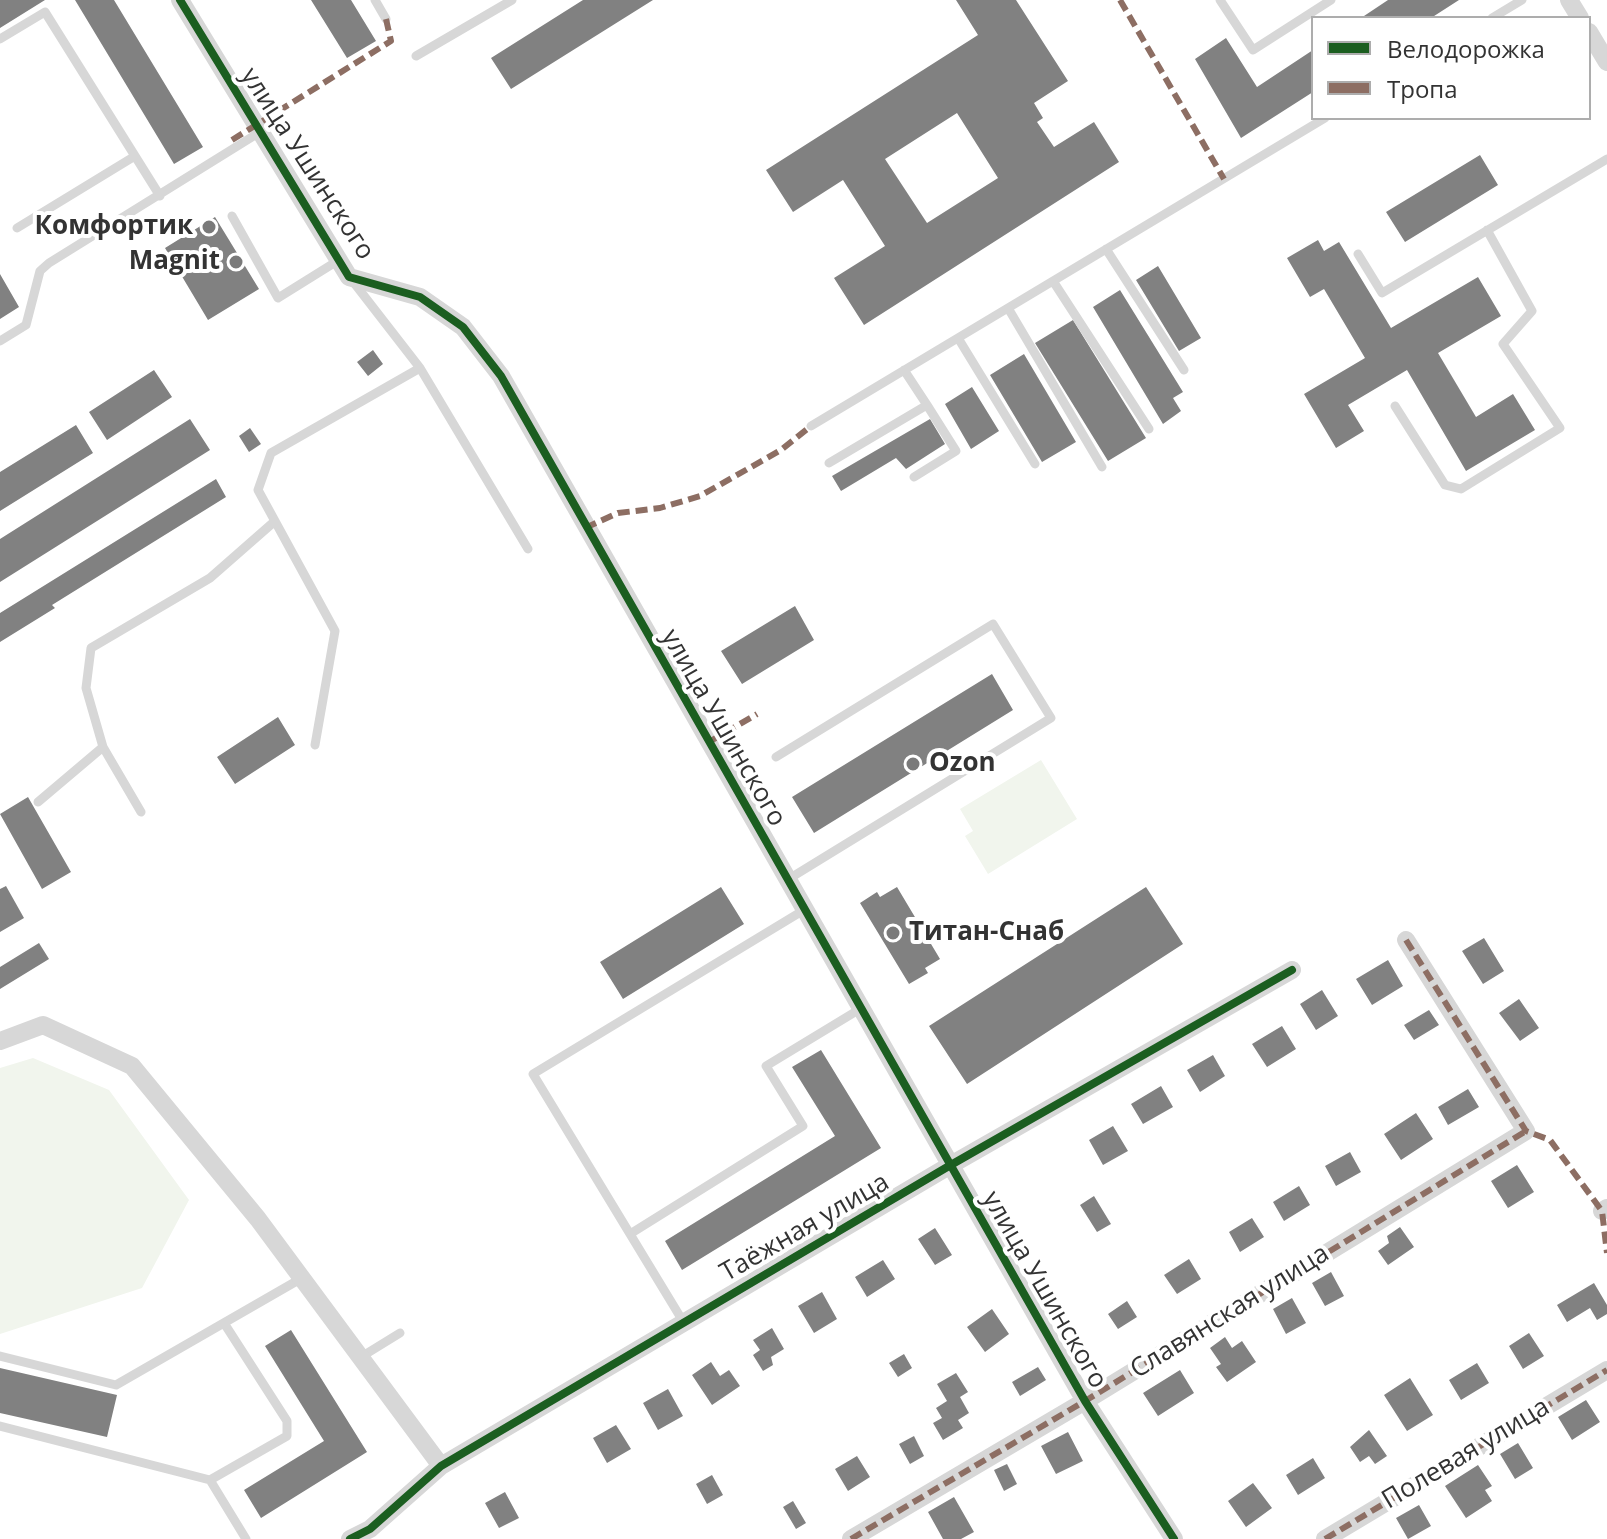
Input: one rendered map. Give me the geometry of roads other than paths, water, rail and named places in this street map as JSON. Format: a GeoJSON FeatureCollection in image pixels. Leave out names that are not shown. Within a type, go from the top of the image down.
{"type":"FeatureCollection","features":[{"type":"Feature","properties":{"kind":"street","name":"улица Ушинского"},"geometry":{"type":"LineString","coordinates":[[180,0],[344,268],[420,297],[463,327],[501,376],[949,1166],[1085,1401],[1174,1539]]}},
{"type":"Feature","properties":{"kind":"street"},"geometry":{"type":"LineString","coordinates":[[1591,35],[1607,62]]}},
{"type":"Feature","properties":{"kind":"street","name":"Славянская улица"},"geometry":{"type":"LineString","coordinates":[[851,1539],[1085,1401],[1526,1131],[1406,940]]}},
{"type":"Feature","properties":{"kind":"street","name":"Таёжная улица"},"geometry":{"type":"LineString","coordinates":[[350,1539],[370,1529],[441,1466],[949,1166],[1292,970]]}},
{"type":"Feature","properties":{"kind":"street"},"geometry":{"type":"LineString","coordinates":[[0,1041],[43,1025],[132,1066],[258,1219],[441,1466]]}},
{"type":"Feature","properties":{"kind":"street","name":"Полевая улица"},"geometry":{"type":"LineString","coordinates":[[1325,1539],[1607,1370]]}},
{"type":"Feature","properties":{"kind":"lane"},"geometry":{"type":"LineString","coordinates":[[375,0],[386,19]]}},
{"type":"Feature","properties":{"kind":"lane"},"geometry":{"type":"LineString","coordinates":[[416,56],[512,0]]}},
{"type":"Feature","properties":{"kind":"lane"},"geometry":{"type":"LineString","coordinates":[[1220,0],[1253,50],[1331,0]]}},
{"type":"Feature","properties":{"kind":"lane"},"geometry":{"type":"LineString","coordinates":[[1495,16],[1522,0]]}},
{"type":"Feature","properties":{"kind":"lane"},"geometry":{"type":"LineString","coordinates":[[0,39],[45,12],[160,196]]}},
{"type":"Feature","properties":{"kind":"lane"},"geometry":{"type":"LineString","coordinates":[[811,426],[1322,120]]}},
{"type":"Feature","properties":{"kind":"lane"},"geometry":{"type":"LineString","coordinates":[[0,341],[26,325],[40,271],[260,132]]}},
{"type":"Feature","properties":{"kind":"lane"},"geometry":{"type":"LineString","coordinates":[[17,228],[135,156]]}},
{"type":"Feature","properties":{"kind":"lane"},"geometry":{"type":"LineString","coordinates":[[1358,254],[1382,293],[1607,159]]}},
{"type":"Feature","properties":{"kind":"lane"},"geometry":{"type":"LineString","coordinates":[[232,216],[278,298],[344,268],[420,368],[528,549]]}},
{"type":"Feature","properties":{"kind":"lane"},"geometry":{"type":"LineString","coordinates":[[1395,406],[1445,485],[1461,489],[1560,428],[1503,344],[1532,311],[1487,230]]}},
{"type":"Feature","properties":{"kind":"lane"},"geometry":{"type":"LineString","coordinates":[[1106,249],[1184,370]]}},
{"type":"Feature","properties":{"kind":"lane"},"geometry":{"type":"LineString","coordinates":[[1053,281],[1149,429]]}},
{"type":"Feature","properties":{"kind":"lane"},"geometry":{"type":"LineString","coordinates":[[1008,308],[1102,467]]}},
{"type":"Feature","properties":{"kind":"lane"},"geometry":{"type":"LineString","coordinates":[[958,338],[1035,464]]}},
{"type":"Feature","properties":{"kind":"lane"},"geometry":{"type":"LineString","coordinates":[[315,745],[335,631],[258,490],[271,453],[420,368]]}},
{"type":"Feature","properties":{"kind":"lane"},"geometry":{"type":"LineString","coordinates":[[904,370],[956,451],[914,477]]}},
{"type":"Feature","properties":{"kind":"lane"},"geometry":{"type":"LineString","coordinates":[[829,463],[927,405]]}},
{"type":"Feature","properties":{"kind":"lane"},"geometry":{"type":"LineString","coordinates":[[141,812],[103,747],[86,688],[91,648],[210,578],[275,521]]}},
{"type":"Feature","properties":{"kind":"lane"},"geometry":{"type":"LineString","coordinates":[[776,757],[993,624],[1051,718],[787,880]]}},
{"type":"Feature","properties":{"kind":"lane"},"geometry":{"type":"LineString","coordinates":[[38,802],[103,747]]}},
{"type":"Feature","properties":{"kind":"lane"},"geometry":{"type":"LineString","coordinates":[[684,1323],[533,1074],[804,910]]}},
{"type":"Feature","properties":{"kind":"lane"},"geometry":{"type":"LineString","coordinates":[[630,1234],[803,1126],[766,1066],[860,1009]]}},
{"type":"Feature","properties":{"kind":"lane"},"geometry":{"type":"LineString","coordinates":[[0,1356],[116,1385],[302,1278]]}},
{"type":"Feature","properties":{"kind":"lane"},"geometry":{"type":"LineString","coordinates":[[0,1426],[210,1480],[287,1436],[287,1421],[224,1323]]}},
{"type":"Feature","properties":{"kind":"lane"},"geometry":{"type":"LineString","coordinates":[[361,1357],[400,1333]]}},
{"type":"Feature","properties":{"kind":"lane"},"geometry":{"type":"LineString","coordinates":[[210,1480],[246,1539]]}},
{"type":"Feature","properties":{"kind":"place","name":"Комфортик"},"geometry":{"type":"Point","coordinates":[209,227]}},
{"type":"Feature","properties":{"kind":"place","name":"Magnit"},"geometry":{"type":"Point","coordinates":[236,262]}},
{"type":"Feature","properties":{"kind":"place","name":"Ozon"},"geometry":{"type":"Point","coordinates":[913,764]}},
{"type":"Feature","properties":{"kind":"place","name":"Титан-Снаб"},"geometry":{"type":"Point","coordinates":[893,933]}}]}
